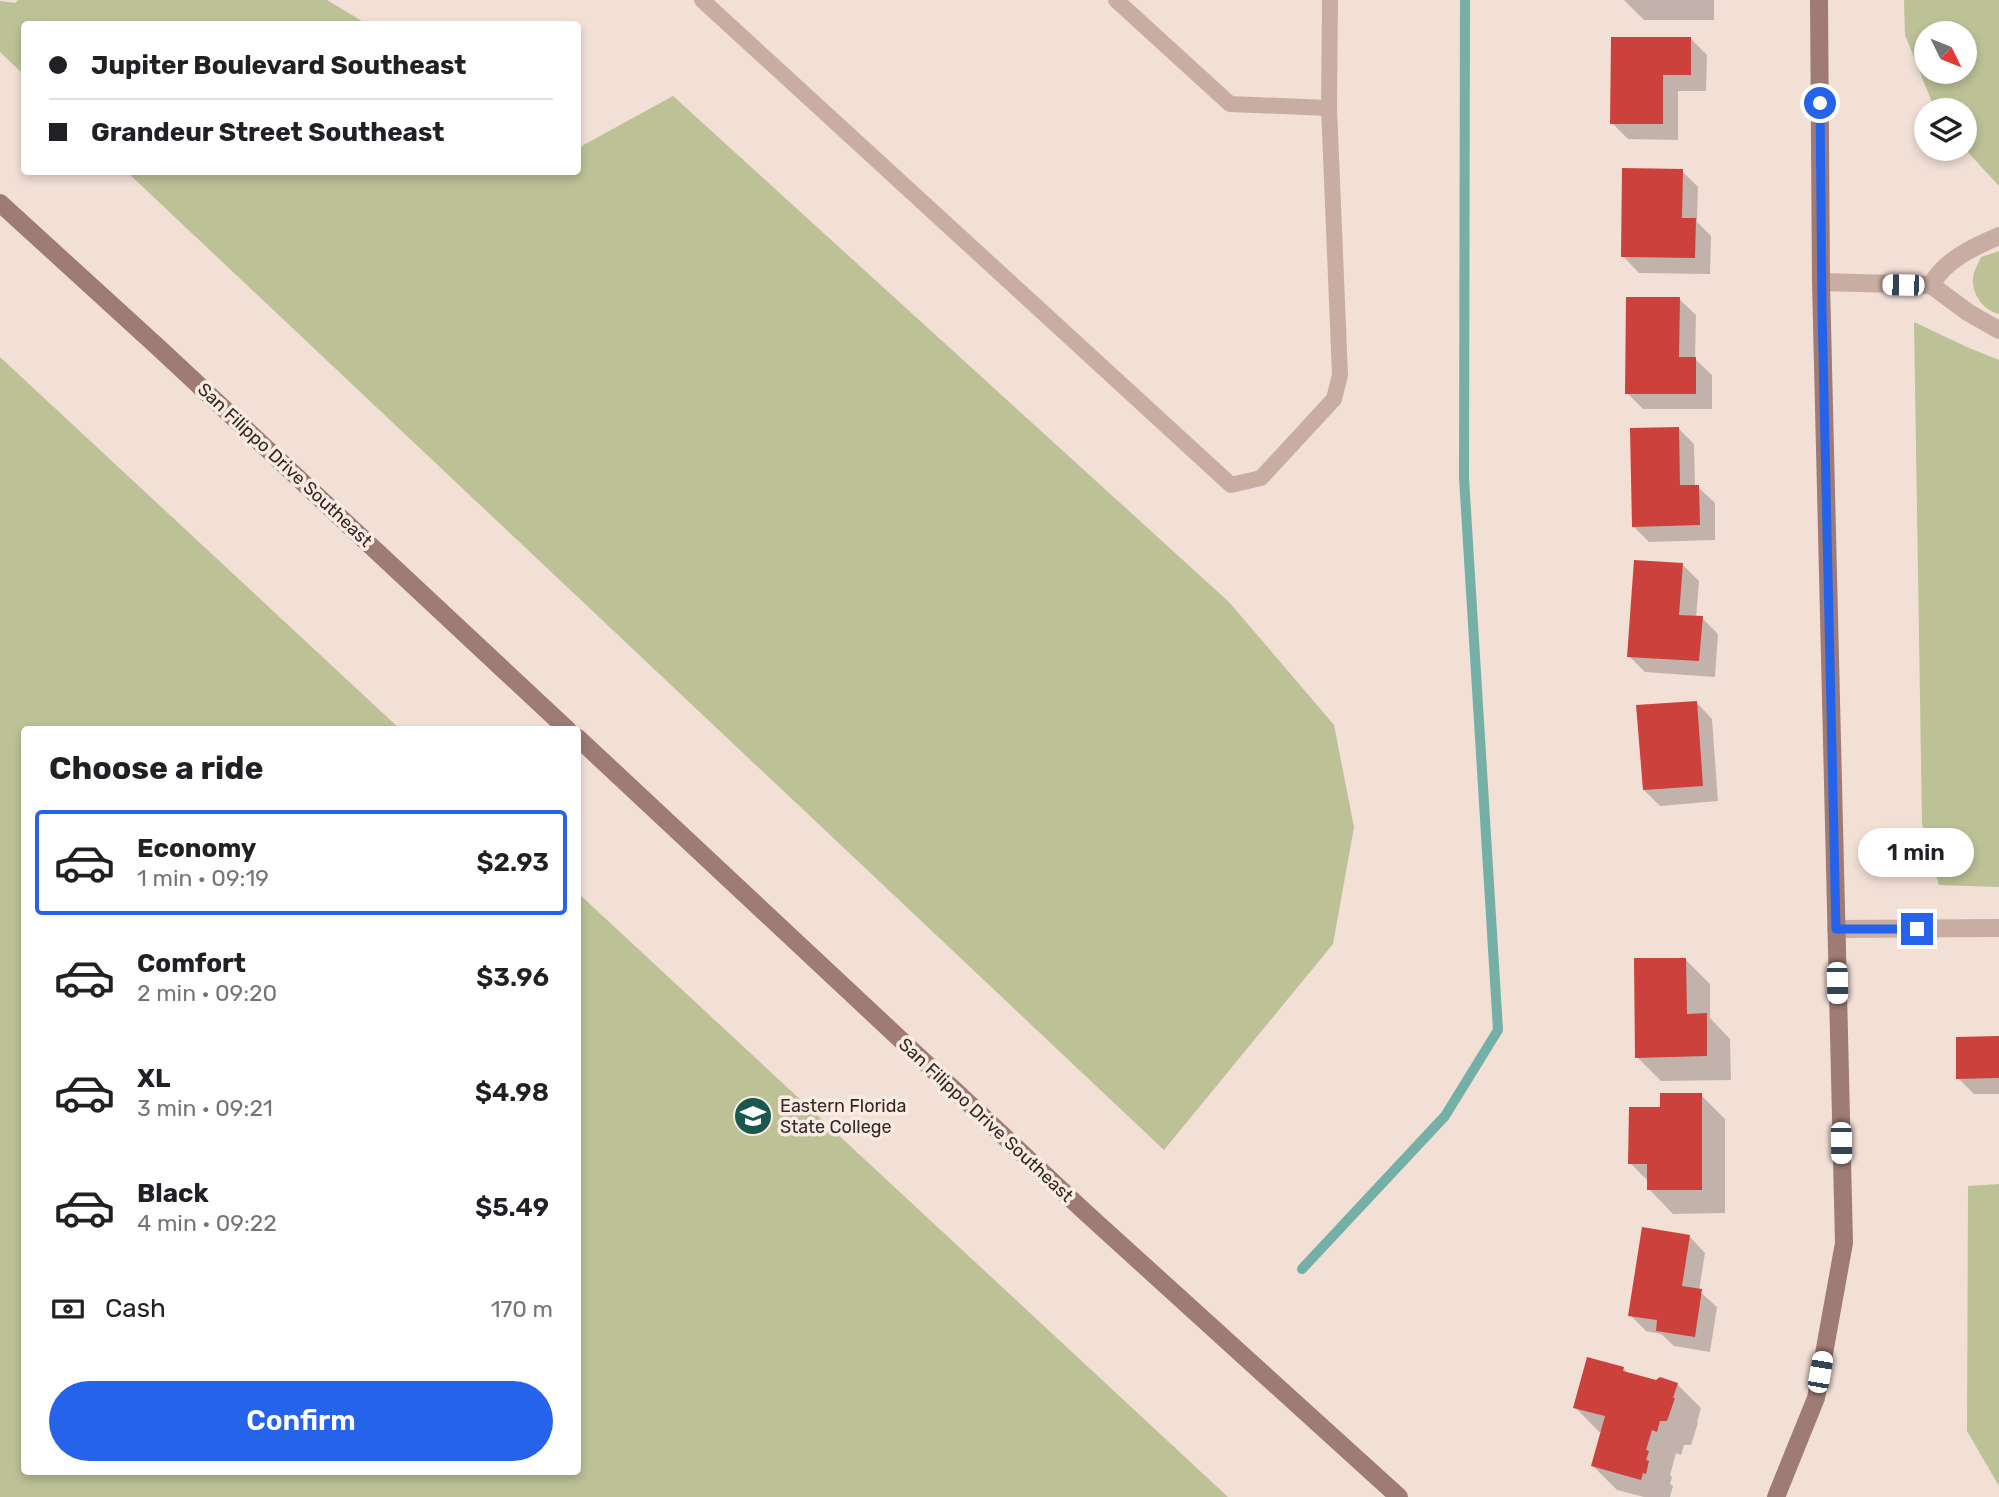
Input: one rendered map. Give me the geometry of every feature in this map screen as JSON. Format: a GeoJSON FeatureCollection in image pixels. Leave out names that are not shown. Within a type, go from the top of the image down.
{"type":"FeatureCollection","features":[{"type":"Feature","properties":{"kind":"street"},"geometry":{"type":"LineString","coordinates":[[1776,1497],[1816,1398],[1844,1243],[1821,282],[1819,0]]}},
{"type":"Feature","properties":{"kind":"street","name":"San Filippo Drive Southeast"},"geometry":{"type":"LineString","coordinates":[[0,202],[564,726]]}},
{"type":"Feature","properties":{"kind":"street"},"geometry":{"type":"LineString","coordinates":[[1931,285],[1938,272],[1954,260],[1979,244],[1999,236]]}},
{"type":"Feature","properties":{"kind":"street"},"geometry":{"type":"LineString","coordinates":[[1821,282],[1931,285],[1969,313],[1999,330]]}},
{"type":"Feature","properties":{"kind":"street","name":"San Filippo Drive Southeast"},"geometry":{"type":"LineString","coordinates":[[581,741],[1085,1212],[1399,1497]]}},
{"type":"Feature","properties":{"kind":"street"},"geometry":{"type":"LineString","coordinates":[[1836,929],[1999,928]]}},
{"type":"Feature","properties":{"kind":"lane"},"geometry":{"type":"LineString","coordinates":[[702,0],[1231,485],[1261,478],[1334,398],[1340,375],[1329,108],[1330,0]]}},
{"type":"Feature","properties":{"kind":"lane"},"geometry":{"type":"LineString","coordinates":[[1116,0],[1230,104],[1329,108]]}},
{"type":"Feature","properties":{"kind":"green space"},"geometry":{"type":"Polygon","coordinates":[[[18,0],[327,0],[362,21],[21,21],[21,72],[0,52],[0,1],[15,3],[18,0]]]}},
{"type":"Feature","properties":{"kind":"green space"},"geometry":{"type":"Polygon","coordinates":[[[1904,0],[1999,0],[1999,186],[1976,161],[1977,98],[1930,98],[1925,84],[1978,84],[1978,21],[1914,21],[1914,58],[1905,35],[1904,0]]]}},
{"type":"Feature","properties":{"kind":"green space"},"geometry":{"type":"Polygon","coordinates":[[[673,96],[1229,602],[1334,725],[1354,827],[1333,944],[1164,1150],[130,175],[581,175],[581,146],[673,96]]]}},
{"type":"Feature","properties":{"kind":"green space"},"geometry":{"type":"Polygon","coordinates":[[[1999,251],[1999,314],[1988,310],[1980,301],[1973,279],[1981,257],[1999,251]]]}},
{"type":"Feature","properties":{"kind":"green space"},"geometry":{"type":"Polygon","coordinates":[[[1914,322],[1999,360],[1999,887],[1939,885],[1922,824],[1914,322]]]}},
{"type":"Feature","properties":{"kind":"green space","name":"Eastern Florida State College"},"geometry":{"type":"Polygon","coordinates":[[[0,357],[397,726],[21,726],[21,1475],[581,1475],[581,896],[1228,1497],[0,1497],[0,357]]]}},
{"type":"Feature","properties":{"kind":"green space"},"geometry":{"type":"Polygon","coordinates":[[[1999,1184],[1999,1486],[1967,1431],[1968,1186],[1999,1184]]]}},
{"type":"Feature","properties":{"kind":"building"},"geometry":{"type":"Polygon","coordinates":[[[1611,37],[1691,37],[1691,75],[1663,75],[1663,124],[1610,124],[1611,37]]]}},
{"type":"Feature","properties":{"kind":"building"},"geometry":{"type":"Polygon","coordinates":[[[1622,168],[1683,169],[1682,218],[1696,218],[1695,258],[1621,257],[1622,168]]]}},
{"type":"Feature","properties":{"kind":"building"},"geometry":{"type":"Polygon","coordinates":[[[1626,297],[1680,297],[1679,357],[1696,357],[1696,394],[1625,394],[1626,297]]]}},
{"type":"Feature","properties":{"kind":"building"},"geometry":{"type":"Polygon","coordinates":[[[1679,427],[1680,485],[1699,485],[1700,525],[1632,527],[1630,428],[1679,427]]]}},
{"type":"Feature","properties":{"kind":"building"},"geometry":{"type":"Polygon","coordinates":[[[1634,560],[1683,563],[1679,615],[1703,616],[1699,661],[1627,657],[1634,560]]]}},
{"type":"Feature","properties":{"kind":"building"},"geometry":{"type":"Polygon","coordinates":[[[1697,701],[1703,786],[1643,790],[1636,705],[1697,701]]]}},
{"type":"Feature","properties":{"kind":"building"},"geometry":{"type":"Polygon","coordinates":[[[1634,958],[1686,958],[1687,1014],[1707,1013],[1707,1056],[1635,1058],[1634,958]]]}},
{"type":"Feature","properties":{"kind":"building"},"geometry":{"type":"Polygon","coordinates":[[[1999,1036],[1999,1078],[1956,1079],[1956,1037],[1999,1036]]]}},
{"type":"Feature","properties":{"kind":"building"},"geometry":{"type":"Polygon","coordinates":[[[1660,1093],[1702,1093],[1702,1190],[1647,1190],[1647,1164],[1628,1164],[1629,1107],[1660,1107],[1660,1093]]]}},
{"type":"Feature","properties":{"kind":"building"},"geometry":{"type":"Polygon","coordinates":[[[1642,1227],[1690,1235],[1682,1286],[1702,1289],[1695,1337],[1656,1331],[1657,1320],[1628,1316],[1642,1227]]]}},
{"type":"Feature","properties":{"kind":"building"},"geometry":{"type":"Polygon","coordinates":[[[1587,1357],[1624,1367],[1623,1371],[1678,1383],[1667,1421],[1660,1421],[1657,1432],[1652,1430],[1646,1450],[1649,1451],[1646,1460],[1649,1461],[1646,1474],[1643,1473],[1641,1480],[1591,1466],[1605,1416],[1573,1408],[1587,1357]]]}},
{"type":"Feature","properties":{"kind":"waterway"},"geometry":{"type":"LineString","coordinates":[[1302,1269],[1445,1116],[1498,1030],[1464,478],[1465,0]]}},
{"type":"Feature","properties":{"kind":"place","name":"Eastern Florida State College"},"geometry":{"type":"Point","coordinates":[753,1116]}},
{"type":"Feature","properties":{"kind":"route"},"geometry":{"type":"LineString","coordinates":[[1820,103],[1836,929],[1917,929]]}}]}
